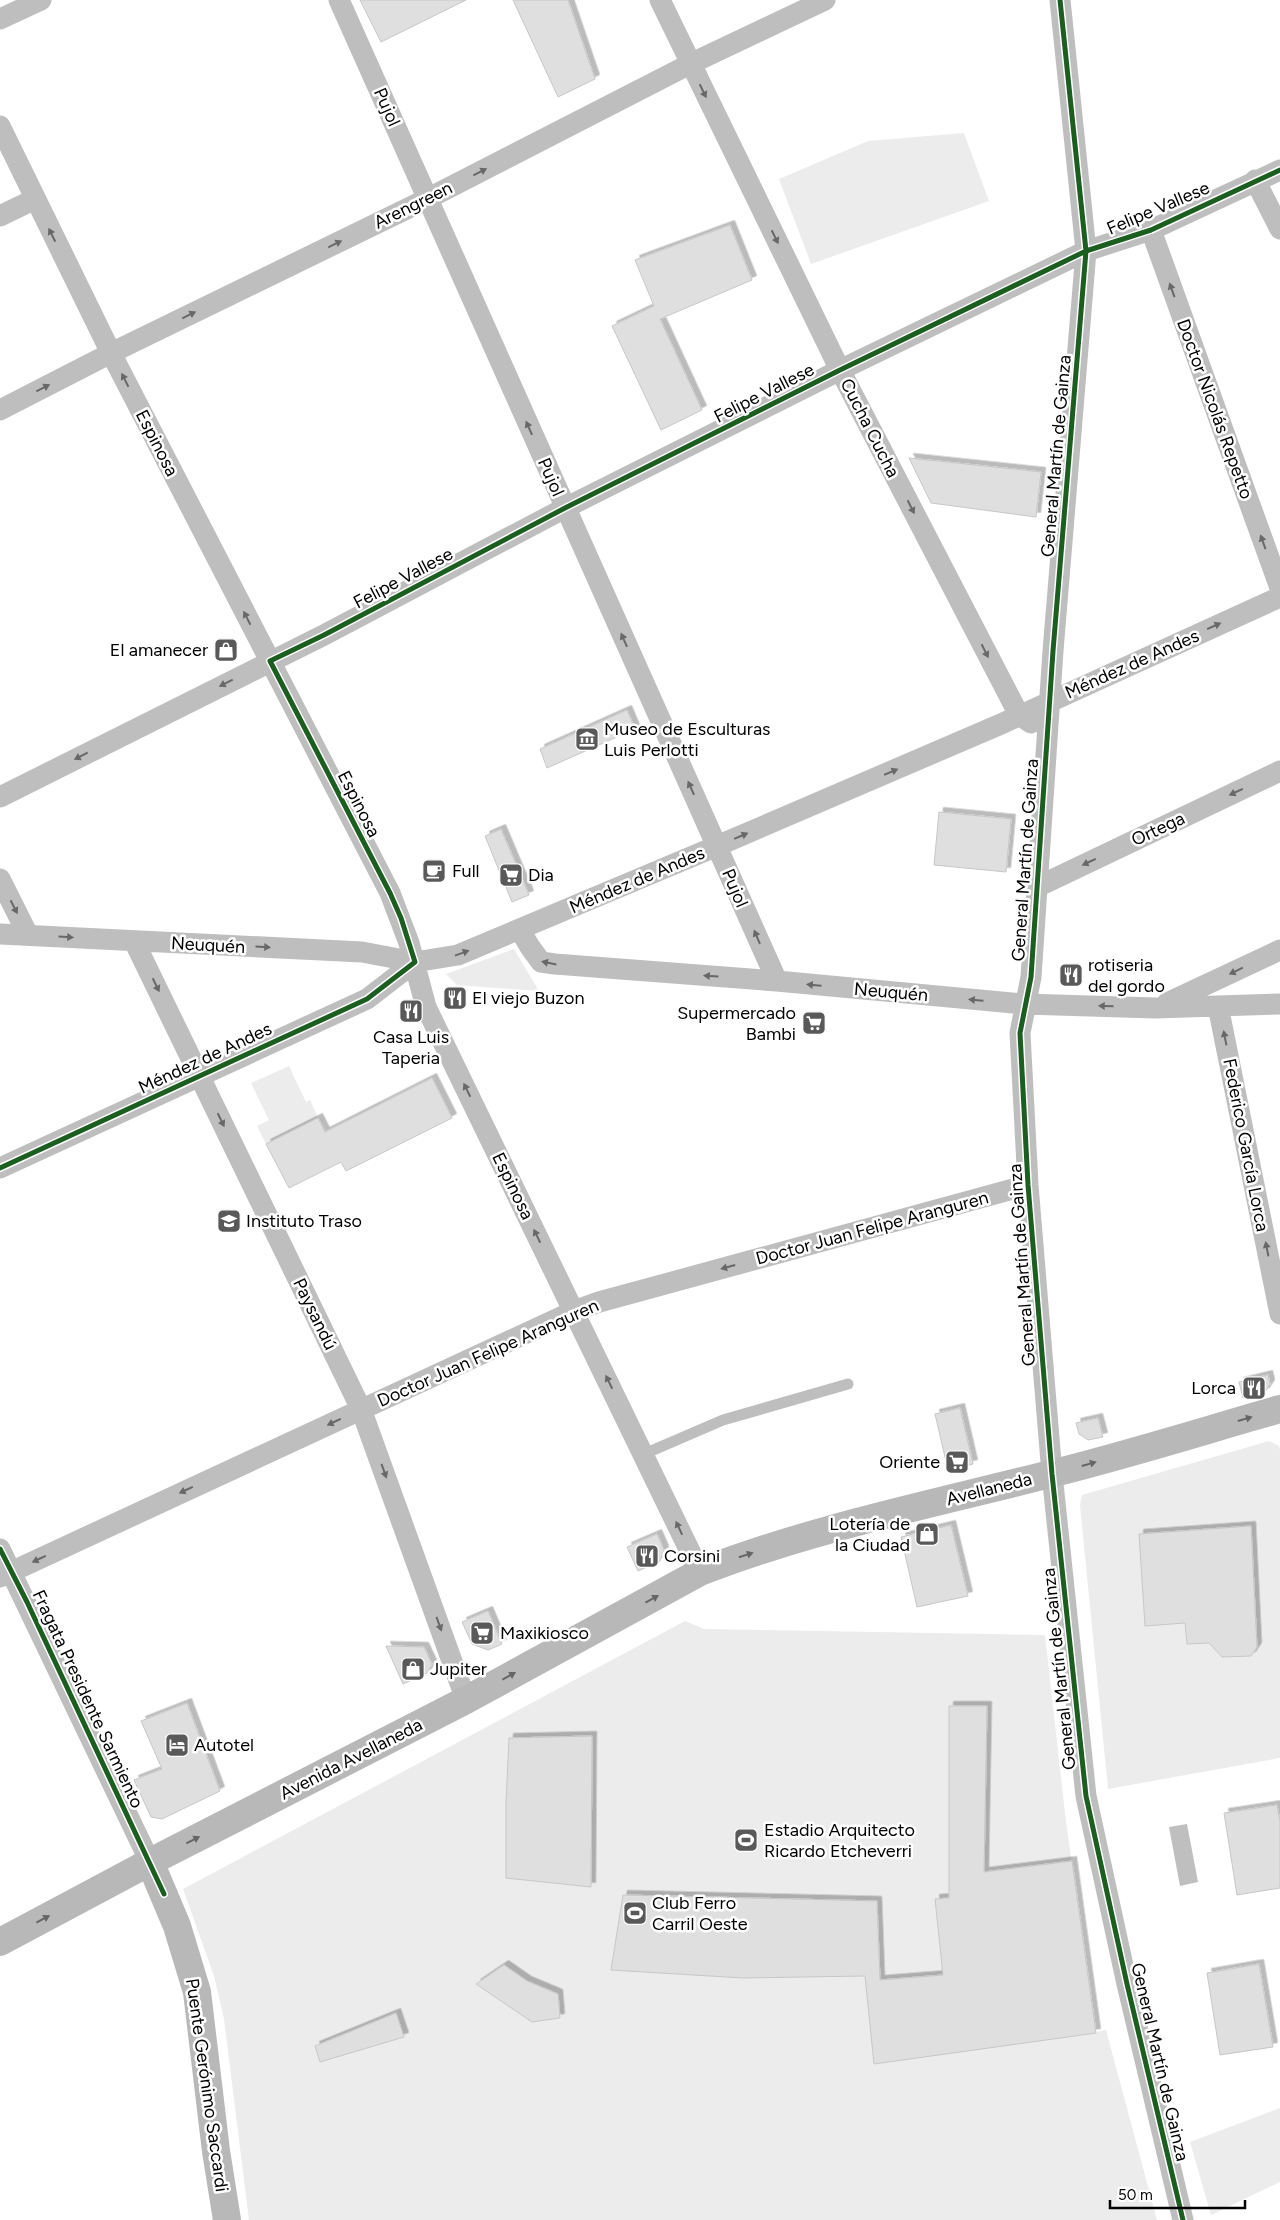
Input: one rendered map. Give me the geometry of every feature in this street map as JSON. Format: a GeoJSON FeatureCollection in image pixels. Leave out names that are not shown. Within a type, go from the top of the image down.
{"type":"FeatureCollection","features":[{"type":"Feature","properties":{"kind":"street"},"geometry":{"type":"LineString","coordinates":[[0,20],[41,0]]}},
{"type":"Feature","properties":{"kind":"street","name":"Pujol"},"geometry":{"type":"LineString","coordinates":[[339,0],[777,981]]}},
{"type":"Feature","properties":{"kind":"street","name":"Cucha Cucha"},"geometry":{"type":"LineString","coordinates":[[660,0],[840,370],[1019,715],[1048,734]]}},
{"type":"Feature","properties":{"kind":"street","name":"Arengreen"},"geometry":{"type":"LineString","coordinates":[[0,410],[111,353],[427,199],[690,64],[825,0]]}},
{"type":"Feature","properties":{"kind":"street","name":"General Martín de Gainza"},"geometry":{"type":"LineString","coordinates":[[1060,0],[1086,251],[1050,701],[1031,977],[1024,1004],[1020,1033],[1028,1185],[1052,1474],[1086,1796],[1127,1984],[1183,2220]]}},
{"type":"Feature","properties":{"kind":"street","name":"Espinosa"},"geometry":{"type":"LineString","coordinates":[[0,126],[34,199],[111,353],[390,893],[401,918],[415,962],[426,1007],[700,1572]]}},
{"type":"Feature","properties":{"kind":"street","name":"Felipe Vallese"},"geometry":{"type":"LineString","coordinates":[[0,797],[324,635],[565,508],[840,370],[1086,251],[1151,230],[1280,170]]}},
{"type":"Feature","properties":{"kind":"street"},"geometry":{"type":"LineString","coordinates":[[1256,180],[1280,230]]}},
{"type":"Feature","properties":{"kind":"street"},"geometry":{"type":"LineString","coordinates":[[0,216],[34,199]]}},
{"type":"Feature","properties":{"kind":"street","name":"Doctor Nicolás Repetto"},"geometry":{"type":"LineString","coordinates":[[1151,230],[1280,588]]}},
{"type":"Feature","properties":{"kind":"street","name":"Méndez de Andes"},"geometry":{"type":"LineString","coordinates":[[0,1168],[367,998],[415,962],[458,955],[520,930],[1019,715],[1280,597]]}},
{"type":"Feature","properties":{"kind":"street","name":"Ortega"},"geometry":{"type":"LineString","coordinates":[[1037,887],[1280,771]]}},
{"type":"Feature","properties":{"kind":"street"},"geometry":{"type":"LineString","coordinates":[[0,879],[28,935]]}},
{"type":"Feature","properties":{"kind":"street","name":"Neuquén"},"geometry":{"type":"LineString","coordinates":[[520,930],[542,962],[1024,1004],[1155,1008],[1280,1004]]}},
{"type":"Feature","properties":{"kind":"street","name":"Neuquén"},"geometry":{"type":"LineString","coordinates":[[0,934],[362,952],[415,962]]}},
{"type":"Feature","properties":{"kind":"street","name":"Paysandú"},"geometry":{"type":"LineString","coordinates":[[134,941],[361,1408],[466,1700]]}},
{"type":"Feature","properties":{"kind":"street"},"geometry":{"type":"LineString","coordinates":[[1155,1008],[1178,999],[1280,950]]}},
{"type":"Feature","properties":{"kind":"street","name":"Federico García Lorca"},"geometry":{"type":"LineString","coordinates":[[1218,1006],[1280,1314]]}},
{"type":"Feature","properties":{"kind":"street","name":"Doctor Juan Felipe Aranguren"},"geometry":{"type":"LineString","coordinates":[[5,1574],[361,1408],[599,1302],[1028,1185]]}},
{"type":"Feature","properties":{"kind":"street","name":"Avellaneda"},"geometry":{"type":"LineString","coordinates":[[700,1572],[741,1556],[852,1523],[1052,1474],[1280,1410]]}},
{"type":"Feature","properties":{"kind":"street","name":"Fragata Presidente Sarmiento"},"geometry":{"type":"LineString","coordinates":[[0,1549],[5,1574],[150,1862]]}},
{"type":"Feature","properties":{"kind":"street","name":"Avenida Avellaneda"},"geometry":{"type":"LineString","coordinates":[[0,1942],[150,1862],[466,1700],[700,1572]]}},
{"type":"Feature","properties":{"kind":"street","name":"Puente Gerónimo Saccardi"},"geometry":{"type":"LineString","coordinates":[[150,1862],[188,1959],[197,1992],[216,2151],[227,2220]]}},
{"type":"Feature","properties":{"kind":"lane"},"geometry":{"type":"LineString","coordinates":[[644,1454],[723,1420],[848,1384]]}},
{"type":"Feature","properties":{"kind":"shaded area"},"geometry":{"type":"Polygon","coordinates":[[[964,133],[989,201],[811,264],[779,179],[868,141],[964,133]]]}},
{"type":"Feature","properties":{"kind":"shaded area"},"geometry":{"type":"Polygon","coordinates":[[[514,949],[539,991],[457,985],[446,974],[514,949]]]}},
{"type":"Feature","properties":{"kind":"shaded area"},"geometry":{"type":"Polygon","coordinates":[[[289,1066],[306,1102],[310,1100],[318,1118],[266,1144],[257,1126],[269,1120],[251,1083],[289,1066]]]}},
{"type":"Feature","properties":{"kind":"shaded area"},"geometry":{"type":"Polygon","coordinates":[[[1269,1441],[1279,1446],[1280,1450],[1280,1758],[1108,1789],[1080,1505],[1082,1495],[1269,1441]]]}},
{"type":"Feature","properties":{"kind":"shaded area","name":"Club Ferro Carril Oeste"},"geometry":{"type":"Polygon","coordinates":[[[685,1621],[704,1629],[1045,1635],[1066,1822],[1096,2032],[1106,2030],[1157,2220],[249,2220],[224,2019],[214,1976],[183,1889],[685,1621]]]}},
{"type":"Feature","properties":{"kind":"shaded area"},"geometry":{"type":"Polygon","coordinates":[[[1187,1824],[1198,1882],[1180,1886],[1169,1827],[1187,1824]]]}},
{"type":"Feature","properties":{"kind":"shaded area"},"geometry":{"type":"Polygon","coordinates":[[[1280,2108],[1280,2182],[1211,2215],[1190,2142],[1280,2108]]]}},
{"type":"Feature","properties":{"kind":"building"},"geometry":{"type":"Polygon","coordinates":[[[360,0],[466,0],[381,42],[360,0]]]}},
{"type":"Feature","properties":{"kind":"building"},"geometry":{"type":"Polygon","coordinates":[[[513,0],[568,0],[595,79],[558,97],[513,0]]]}},
{"type":"Feature","properties":{"kind":"building"},"geometry":{"type":"Polygon","coordinates":[[[730,225],[752,280],[660,319],[702,410],[661,430],[612,326],[654,306],[635,260],[730,225]]]}},
{"type":"Feature","properties":{"kind":"building"},"geometry":{"type":"Polygon","coordinates":[[[909,458],[1041,472],[1036,517],[931,503],[909,458]]]}},
{"type":"Feature","properties":{"kind":"building","name":"Museo de Esculturas Luis Perlotti"},"geometry":{"type":"Polygon","coordinates":[[[627,710],[635,729],[547,768],[540,749],[627,710]]]}},
{"type":"Feature","properties":{"kind":"building"},"geometry":{"type":"Polygon","coordinates":[[[939,812],[1011,819],[1006,872],[934,865],[939,812]]]}},
{"type":"Feature","properties":{"kind":"building","name":"Dia"},"geometry":{"type":"Polygon","coordinates":[[[501,829],[529,895],[512,902],[485,836],[501,829]]]}},
{"type":"Feature","properties":{"kind":"building"},"geometry":{"type":"Polygon","coordinates":[[[432,1078],[452,1118],[346,1171],[341,1162],[289,1188],[266,1144],[318,1118],[325,1132],[432,1078]]]}},
{"type":"Feature","properties":{"kind":"building","name":"Lorca"},"geometry":{"type":"Polygon","coordinates":[[[1268,1375],[1270,1384],[1265,1392],[1243,1398],[1239,1382],[1268,1375]]]}},
{"type":"Feature","properties":{"kind":"building"},"geometry":{"type":"Polygon","coordinates":[[[960,1408],[973,1464],[948,1470],[935,1414],[960,1408]]]}},
{"type":"Feature","properties":{"kind":"building"},"geometry":{"type":"Polygon","coordinates":[[[1098,1418],[1103,1437],[1088,1440],[1079,1434],[1076,1423],[1098,1418]]]}},
{"type":"Feature","properties":{"kind":"building"},"geometry":{"type":"Polygon","coordinates":[[[951,1525],[968,1596],[917,1607],[901,1537],[951,1525]]]}},
{"type":"Feature","properties":{"kind":"building"},"geometry":{"type":"Polygon","coordinates":[[[1251,1526],[1257,1647],[1251,1656],[1222,1657],[1209,1643],[1187,1644],[1185,1623],[1145,1626],[1139,1534],[1251,1526]]]}},
{"type":"Feature","properties":{"kind":"building","name":"Corsini"},"geometry":{"type":"Polygon","coordinates":[[[657,1534],[664,1550],[660,1561],[638,1571],[627,1547],[657,1534]]]}},
{"type":"Feature","properties":{"kind":"building","name":"Maxikiosco"},"geometry":{"type":"Polygon","coordinates":[[[488,1611],[502,1644],[488,1650],[472,1644],[462,1622],[488,1611]]]}},
{"type":"Feature","properties":{"kind":"building","name":"Jupiter"},"geometry":{"type":"Polygon","coordinates":[[[386,1646],[424,1647],[432,1664],[427,1673],[403,1684],[386,1646]]]}},
{"type":"Feature","properties":{"kind":"building","name":"Autotel"},"geometry":{"type":"Polygon","coordinates":[[[187,1703],[220,1791],[162,1819],[151,1817],[134,1780],[162,1769],[141,1721],[187,1703]]]}},
{"type":"Feature","properties":{"kind":"building"},"geometry":{"type":"Polygon","coordinates":[[[949,1706],[987,1706],[984,1872],[1072,1861],[1096,2033],[874,2064],[865,1976],[743,1978],[611,1970],[623,1895],[877,1901],[880,1980],[943,1975],[935,1899],[949,1898],[949,1706]]]}},
{"type":"Feature","properties":{"kind":"building"},"geometry":{"type":"Polygon","coordinates":[[[592,1736],[591,1887],[506,1878],[506,1802],[509,1738],[592,1736]]]}},
{"type":"Feature","properties":{"kind":"building"},"geometry":{"type":"Polygon","coordinates":[[[1277,1805],[1280,1822],[1280,1888],[1237,1895],[1224,1813],[1277,1805]]]}},
{"type":"Feature","properties":{"kind":"building"},"geometry":{"type":"Polygon","coordinates":[[[1259,1964],[1273,2047],[1220,2055],[1207,1973],[1259,1964]]]}},
{"type":"Feature","properties":{"kind":"building"},"geometry":{"type":"Polygon","coordinates":[[[504,1965],[527,1981],[558,1994],[560,2018],[532,2022],[476,1984],[504,1965]]]}},
{"type":"Feature","properties":{"kind":"building"},"geometry":{"type":"Polygon","coordinates":[[[396,2013],[404,2037],[320,2062],[315,2046],[396,2013]]]}},
{"type":"Feature","properties":{"kind":"cycle path"},"geometry":{"type":"LineString","coordinates":[[1060,0],[1086,251],[1053,651],[1031,977],[1020,1033],[1028,1185],[1052,1474],[1086,1796],[1127,1984],[1183,2220]]}},
{"type":"Feature","properties":{"kind":"cycle path"},"geometry":{"type":"LineString","coordinates":[[0,1168],[367,999],[415,962],[401,918],[390,893],[270,661],[324,635],[565,508],[840,370],[1086,251],[1151,230],[1280,170]]}},
{"type":"Feature","properties":{"kind":"cycle path"},"geometry":{"type":"LineString","coordinates":[[0,1549],[27,1602],[164,1894]]}},
{"type":"Feature","properties":{"kind":"place","name":"El amanecer"},"geometry":{"type":"Point","coordinates":[226,650]}},
{"type":"Feature","properties":{"kind":"place","name":"Museo de Esculturas Luis Perlotti"},"geometry":{"type":"Point","coordinates":[587,739]}},
{"type":"Feature","properties":{"kind":"place","name":"Full"},"geometry":{"type":"Point","coordinates":[434,871]}},
{"type":"Feature","properties":{"kind":"place","name":"Dia"},"geometry":{"type":"Point","coordinates":[511,875]}},
{"type":"Feature","properties":{"kind":"place","name":"rotiseria del gordo"},"geometry":{"type":"Point","coordinates":[1071,975]}},
{"type":"Feature","properties":{"kind":"place","name":"El viejo Buzon"},"geometry":{"type":"Point","coordinates":[455,998]}},
{"type":"Feature","properties":{"kind":"place","name":"Casa Luis Taperia"},"geometry":{"type":"Point","coordinates":[411,1011]}},
{"type":"Feature","properties":{"kind":"place","name":"Supermercado Bambi"},"geometry":{"type":"Point","coordinates":[814,1023]}},
{"type":"Feature","properties":{"kind":"place","name":"Instituto Traso"},"geometry":{"type":"Point","coordinates":[229,1221]}},
{"type":"Feature","properties":{"kind":"place","name":"Lorca"},"geometry":{"type":"Point","coordinates":[1254,1388]}},
{"type":"Feature","properties":{"kind":"place","name":"Oriente"},"geometry":{"type":"Point","coordinates":[957,1462]}},
{"type":"Feature","properties":{"kind":"place","name":"Lotería de la Ciudad"},"geometry":{"type":"Point","coordinates":[927,1534]}},
{"type":"Feature","properties":{"kind":"place","name":"Corsini"},"geometry":{"type":"Point","coordinates":[647,1556]}},
{"type":"Feature","properties":{"kind":"place","name":"Maxikiosco"},"geometry":{"type":"Point","coordinates":[482,1633]}},
{"type":"Feature","properties":{"kind":"place","name":"Jupiter"},"geometry":{"type":"Point","coordinates":[413,1669]}},
{"type":"Feature","properties":{"kind":"place","name":"Autotel"},"geometry":{"type":"Point","coordinates":[177,1745]}},
{"type":"Feature","properties":{"kind":"place","name":"Estadio Arquitecto Ricardo Etcheverri"},"geometry":{"type":"Point","coordinates":[746,1840]}},
{"type":"Feature","properties":{"kind":"place","name":"Club Ferro Carril Oeste"},"geometry":{"type":"Point","coordinates":[635,1913]}}]}
